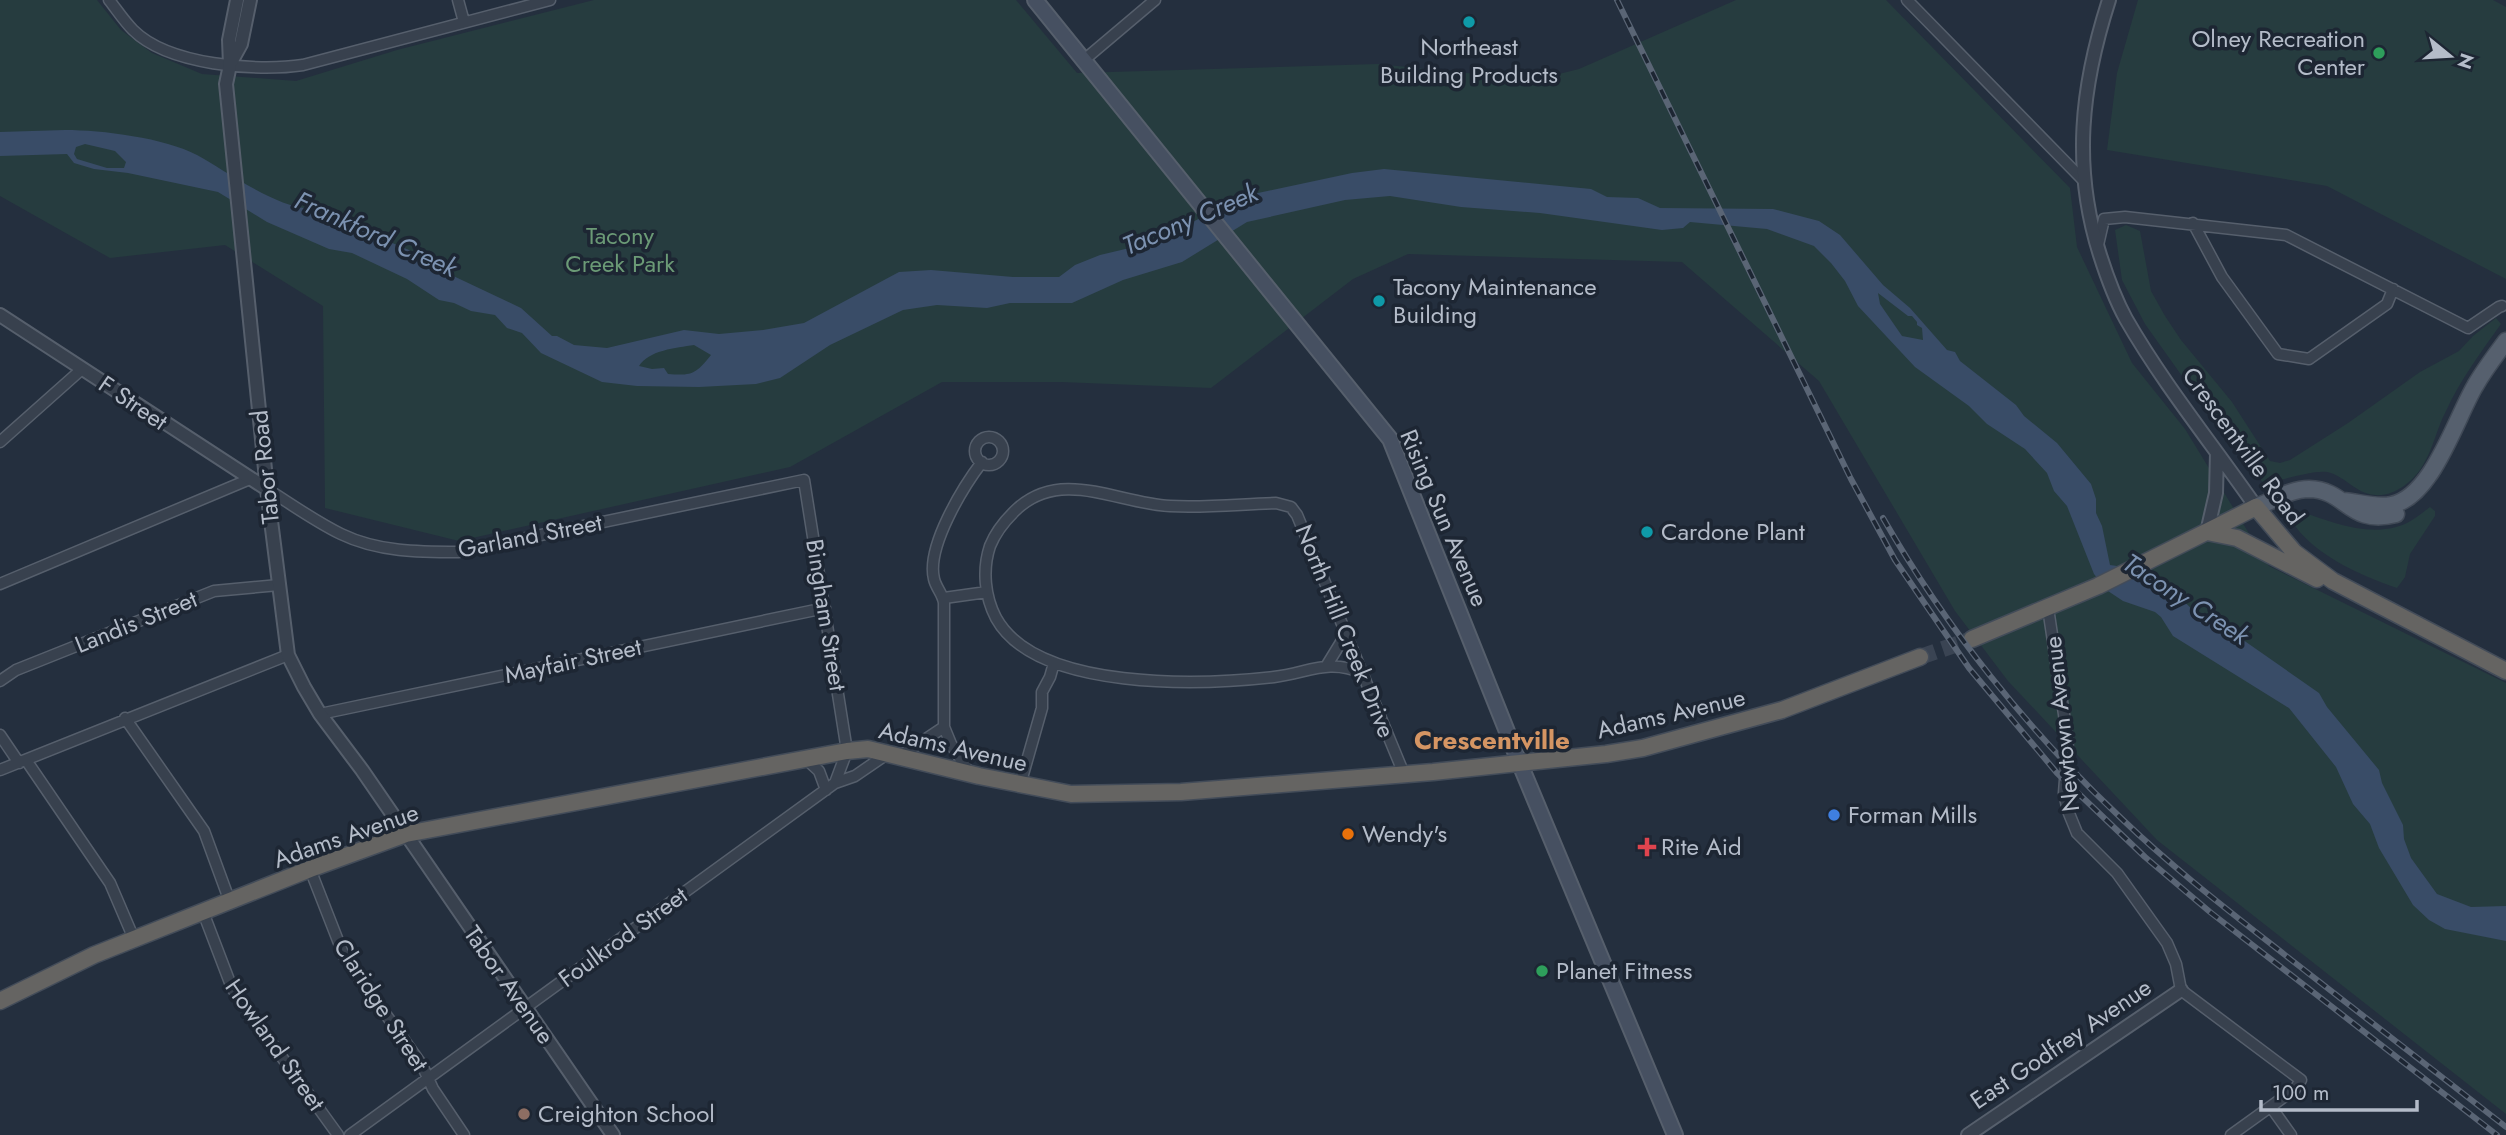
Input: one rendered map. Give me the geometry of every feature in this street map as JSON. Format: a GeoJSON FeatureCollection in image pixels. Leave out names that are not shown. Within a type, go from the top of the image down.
{"type":"FeatureCollection","features":[{"type":"Feature","properties":{"kind":"highway"},"geometry":{"type":"LineString","coordinates":[[1972,639],[2098,586],[2256,507]]}},
{"type":"Feature","properties":{"kind":"highway","name":"Crescentville Road"},"geometry":{"type":"LineString","coordinates":[[2256,507],[2278,535],[2305,561],[2333,581],[2506,671]]}},
{"type":"Feature","properties":{"kind":"highway"},"geometry":{"type":"LineString","coordinates":[[2207,532],[2237,538],[2328,585],[2400,617]]}},
{"type":"Feature","properties":{"kind":"highway","name":"Adams Avenue"},"geometry":{"type":"LineString","coordinates":[[0,1001],[134,939],[406,834],[847,751],[868,749],[970,774],[1071,794],[1181,792],[1520,764],[1620,752],[1740,723],[1782,710],[1920,657]]}},
{"type":"Feature","properties":{"kind":"main road","name":"Rising Sun Avenue"},"geometry":{"type":"LineString","coordinates":[[1035,0],[1390,439],[1520,764],[1675,1135]]}},
{"type":"Feature","properties":{"kind":"main road"},"geometry":{"type":"LineString","coordinates":[[2256,507],[2300,490],[2319,490],[2343,501],[2354,512],[2366,516],[2400,513],[2411,507],[2427,492],[2438,473],[2439,462],[2476,385],[2506,341]]}},
{"type":"Feature","properties":{"kind":"street"},"geometry":{"type":"LineString","coordinates":[[109,0],[133,30],[151,43],[198,60],[282,68],[303,65],[550,0]]}},
{"type":"Feature","properties":{"kind":"street","name":"Tabor Road"},"geometry":{"type":"LineString","coordinates":[[237,0],[229,40],[226,84],[267,489],[288,655],[320,713],[406,834]]}},
{"type":"Feature","properties":{"kind":"street"},"geometry":{"type":"LineString","coordinates":[[229,65],[241,44],[250,0]]}},
{"type":"Feature","properties":{"kind":"street"},"geometry":{"type":"LineString","coordinates":[[458,0],[464,22]]}},
{"type":"Feature","properties":{"kind":"street"},"geometry":{"type":"LineString","coordinates":[[1084,60],[1155,0]]}},
{"type":"Feature","properties":{"kind":"street"},"geometry":{"type":"LineString","coordinates":[[1907,0],[2083,180]]}},
{"type":"Feature","properties":{"kind":"street","name":"Crescentville Road"},"geometry":{"type":"LineString","coordinates":[[2109,0],[2091,62],[2083,129],[2083,180],[2098,246],[2110,285],[2125,317],[2153,362],[2256,507]]}},
{"type":"Feature","properties":{"kind":"street"},"geometry":{"type":"LineString","coordinates":[[2098,246],[2104,219],[2125,217],[2286,235],[2468,328],[2502,306]]}},
{"type":"Feature","properties":{"kind":"street"},"geometry":{"type":"LineString","coordinates":[[2193,223],[2222,278],[2277,354],[2309,359],[2387,304],[2393,289]]}},
{"type":"Feature","properties":{"kind":"street","name":"F Street"},"geometry":{"type":"LineString","coordinates":[[0,315],[267,489]]}},
{"type":"Feature","properties":{"kind":"street"},"geometry":{"type":"LineString","coordinates":[[0,442],[82,369]]}},
{"type":"Feature","properties":{"kind":"street"},"geometry":{"type":"LineString","coordinates":[[2207,532],[2216,493],[2217,452]]}},
{"type":"Feature","properties":{"kind":"street"},"geometry":{"type":"LineString","coordinates":[[970,774],[951,744],[944,727],[944,598],[933,579],[934,558],[939,539],[964,485],[982,462]]}},
{"type":"Feature","properties":{"kind":"street"},"geometry":{"type":"LineString","coordinates":[[0,584],[250,479]]}},
{"type":"Feature","properties":{"kind":"street","name":"Garland Street"},"geometry":{"type":"LineString","coordinates":[[267,489],[342,535],[390,549],[458,552],[804,480]]}},
{"type":"Feature","properties":{"kind":"street","name":"Bingham Street"},"geometry":{"type":"LineString","coordinates":[[804,480],[847,751]]}},
{"type":"Feature","properties":{"kind":"street","name":"North Hill Creek Drive"},"geometry":{"type":"LineString","coordinates":[[987,592],[986,566],[990,547],[999,528],[1023,504],[1053,490],[1075,488],[1168,506],[1276,503],[1291,507],[1297,515],[1404,774]]}},
{"type":"Feature","properties":{"kind":"street","name":"Landis Street"},"geometry":{"type":"LineString","coordinates":[[0,681],[16,670],[214,591],[279,584]]}},
{"type":"Feature","properties":{"kind":"street"},"geometry":{"type":"LineString","coordinates":[[944,598],[987,592],[993,612],[1008,635],[1031,653],[1054,663],[1098,674],[1133,679],[1207,683],[1278,676],[1327,665],[1348,667],[1362,673]]}},
{"type":"Feature","properties":{"kind":"street","name":"Mayfair Street"},"geometry":{"type":"LineString","coordinates":[[320,713],[825,608]]}},
{"type":"Feature","properties":{"kind":"street","name":"Newtown Avenue"},"geometry":{"type":"LineString","coordinates":[[2048,608],[2068,741],[2064,793],[2068,811],[2077,833],[2117,873],[2167,943],[2176,964],[2180,990]]}},
{"type":"Feature","properties":{"kind":"street"},"geometry":{"type":"LineString","coordinates":[[1327,665],[1346,634]]}},
{"type":"Feature","properties":{"kind":"street"},"geometry":{"type":"LineString","coordinates":[[0,770],[288,655]]}},
{"type":"Feature","properties":{"kind":"street"},"geometry":{"type":"LineString","coordinates":[[1020,785],[1042,708],[1042,692],[1054,663]]}},
{"type":"Feature","properties":{"kind":"street"},"geometry":{"type":"LineString","coordinates":[[125,718],[204,831],[230,902]]}},
{"type":"Feature","properties":{"kind":"street","name":"Foulkrod Street"},"geometry":{"type":"LineString","coordinates":[[350,1135],[835,783],[855,776],[944,727]]}},
{"type":"Feature","properties":{"kind":"street"},"geometry":{"type":"LineString","coordinates":[[0,735],[23,761],[110,883],[134,939]]}},
{"type":"Feature","properties":{"kind":"street"},"geometry":{"type":"LineString","coordinates":[[835,783],[847,751]]}},
{"type":"Feature","properties":{"kind":"street"},"geometry":{"type":"LineString","coordinates":[[806,760],[821,774],[826,790]]}},
{"type":"Feature","properties":{"kind":"street","name":"Tabor Avenue"},"geometry":{"type":"LineString","coordinates":[[406,834],[613,1135]]}},
{"type":"Feature","properties":{"kind":"street","name":"Claridge Street"},"geometry":{"type":"LineString","coordinates":[[310,869],[344,956],[422,1065],[433,1090],[464,1135]]}},
{"type":"Feature","properties":{"kind":"street","name":"Howland Street"},"geometry":{"type":"LineString","coordinates":[[203,912],[232,988],[338,1135]]}},
{"type":"Feature","properties":{"kind":"street"},"geometry":{"type":"LineString","coordinates":[[2180,990],[2301,1080],[2295,1089],[2231,1135]]}},
{"type":"Feature","properties":{"kind":"street","name":"East Godfrey Avenue"},"geometry":{"type":"LineString","coordinates":[[1968,1135],[2180,990]]}},
{"type":"Feature","properties":{"kind":"street"},"geometry":{"type":"LineString","coordinates":[[2271,1107],[2291,1135]]}},
{"type":"Feature","properties":{"kind":"green space","name":"Tacony Creek Park"},"geometry":{"type":"Polygon","coordinates":[[[0,0],[97,0],[121,30],[152,53],[202,74],[296,81],[397,50],[594,0],[1016,0],[1077,73],[1377,64],[1535,80],[1579,69],[1736,0],[1886,0],[2070,188],[2077,247],[2132,363],[2185,429],[2269,566],[2506,683],[2506,1114],[2157,840],[2008,681],[1955,611],[1819,381],[1682,262],[1408,254],[1353,279],[1211,388],[1061,382],[942,382],[790,467],[459,541],[325,508],[323,306],[225,245],[110,258],[0,196],[0,0]]]}},
{"type":"Feature","properties":{"kind":"green space","name":"Olney Recreation Center"},"geometry":{"type":"Polygon","coordinates":[[[2138,0],[2493,0],[2506,7],[2506,279],[2327,186],[2107,150],[2117,73],[2138,0]]]}},
{"type":"Feature","properties":{"kind":"green space"},"geometry":{"type":"Polygon","coordinates":[[[2126,225],[2140,231],[2151,291],[2165,316],[2181,340],[2232,402],[2270,461],[2280,463],[2290,460],[2420,372],[2459,351],[2496,318],[2501,324],[2458,388],[2423,465],[2403,487],[2382,495],[2368,494],[2327,472],[2304,474],[2264,484],[2214,421],[2145,324],[2122,280],[2115,230],[2126,225]]]}},
{"type":"Feature","properties":{"kind":"green space"},"geometry":{"type":"Polygon","coordinates":[[[2430,507],[2435,511],[2435,516],[2410,554],[2405,577],[2397,588],[2338,562],[2311,543],[2291,520],[2300,511],[2353,527],[2381,530],[2407,523],[2430,507]]]}},
{"type":"Feature","properties":{"kind":"water"},"geometry":{"type":"Polygon","coordinates":[[[0,132],[97,132],[133,136],[184,149],[267,196],[297,207],[309,208],[409,250],[447,273],[521,308],[552,336],[574,345],[607,348],[684,330],[719,334],[804,323],[899,272],[931,270],[1013,277],[1059,277],[1075,265],[1100,255],[1155,242],[1221,207],[1258,193],[1384,169],[1591,189],[1607,197],[1638,198],[1660,208],[1773,209],[1819,221],[1840,235],[1883,285],[1910,308],[1947,350],[1955,352],[1960,361],[2016,405],[2024,416],[2057,443],[2091,484],[2110,565],[2138,569],[2163,581],[2198,615],[2236,635],[2319,693],[2327,707],[2379,770],[2382,783],[2403,825],[2404,839],[2411,858],[2437,894],[2471,907],[2506,906],[2506,941],[2445,929],[2429,920],[2413,905],[2379,848],[2370,824],[2353,804],[2336,767],[2289,708],[2173,636],[2155,612],[2123,601],[2108,591],[2094,574],[2067,506],[2054,491],[2047,473],[2025,449],[1987,424],[1969,406],[1915,367],[1858,306],[1845,281],[1814,246],[1767,229],[1690,222],[1683,228],[1662,230],[1540,213],[1461,207],[1390,196],[1345,200],[1247,222],[1182,262],[1123,280],[1072,303],[1010,303],[987,308],[937,305],[903,310],[830,345],[780,378],[756,384],[637,386],[602,382],[541,353],[522,333],[507,328],[495,315],[471,311],[439,300],[407,279],[352,253],[329,249],[267,222],[218,192],[128,173],[94,169],[74,163],[67,154],[0,156],[0,132]],[[85,144],[76,147],[74,154],[77,159],[107,168],[124,168],[126,162],[115,151],[85,144]],[[1878,293],[1880,304],[1902,336],[1923,340],[1922,328],[1912,316],[1908,316],[1878,293]],[[694,345],[649,356],[639,366],[664,368],[668,374],[683,375],[693,372],[711,355],[694,345]]]}},
{"type":"Feature","properties":{"kind":"tunnel"},"geometry":{"type":"LineString","coordinates":[[1920,657],[1972,639]]}},
{"type":"Feature","properties":{"kind":"railway"},"geometry":{"type":"LineString","coordinates":[[1617,0],[1851,479],[1895,560],[1969,668],[2057,773],[2145,857],[2210,912],[2497,1135]]}},
{"type":"Feature","properties":{"kind":"railway"},"geometry":{"type":"LineString","coordinates":[[1883,518],[1934,599],[1991,677],[2054,751],[2088,786],[2141,837],[2202,889],[2506,1127]]}},
{"type":"Feature","properties":{"kind":"place","name":"Northeast Building Products"},"geometry":{"type":"Point","coordinates":[1469,22]}},
{"type":"Feature","properties":{"kind":"place","name":"Olney Recreation Center"},"geometry":{"type":"Point","coordinates":[2379,53]}},
{"type":"Feature","properties":{"kind":"place","name":"Tacony Maintenance Building"},"geometry":{"type":"Point","coordinates":[1379,301]}},
{"type":"Feature","properties":{"kind":"place","name":"Cardone Plant"},"geometry":{"type":"Point","coordinates":[1647,532]}},
{"type":"Feature","properties":{"kind":"place","name":"Forman Mills"},"geometry":{"type":"Point","coordinates":[1834,815]}},
{"type":"Feature","properties":{"kind":"place","name":"Wendy's"},"geometry":{"type":"Point","coordinates":[1348,834]}},
{"type":"Feature","properties":{"kind":"place","name":"Rite Aid"},"geometry":{"type":"Point","coordinates":[1647,847]}},
{"type":"Feature","properties":{"kind":"place","name":"Planet Fitness"},"geometry":{"type":"Point","coordinates":[1542,971]}},
{"type":"Feature","properties":{"kind":"place","name":"Creighton School"},"geometry":{"type":"Point","coordinates":[524,1114]}},
{"type":"Feature","properties":{"kind":"district","name":"Crescentville"},"geometry":{"type":"Point","coordinates":[1492,740]}},
{"type":"Feature","properties":{"kind":"water label","name":"Tacony Creek"},"geometry":{"type":"Point","coordinates":[1190,219]}},
{"type":"Feature","properties":{"kind":"water label","name":"Frankford Creek"},"geometry":{"type":"Point","coordinates":[376,234]}},
{"type":"Feature","properties":{"kind":"water label","name":"Tacony Creek"},"geometry":{"type":"Point","coordinates":[2186,599]}}]}
